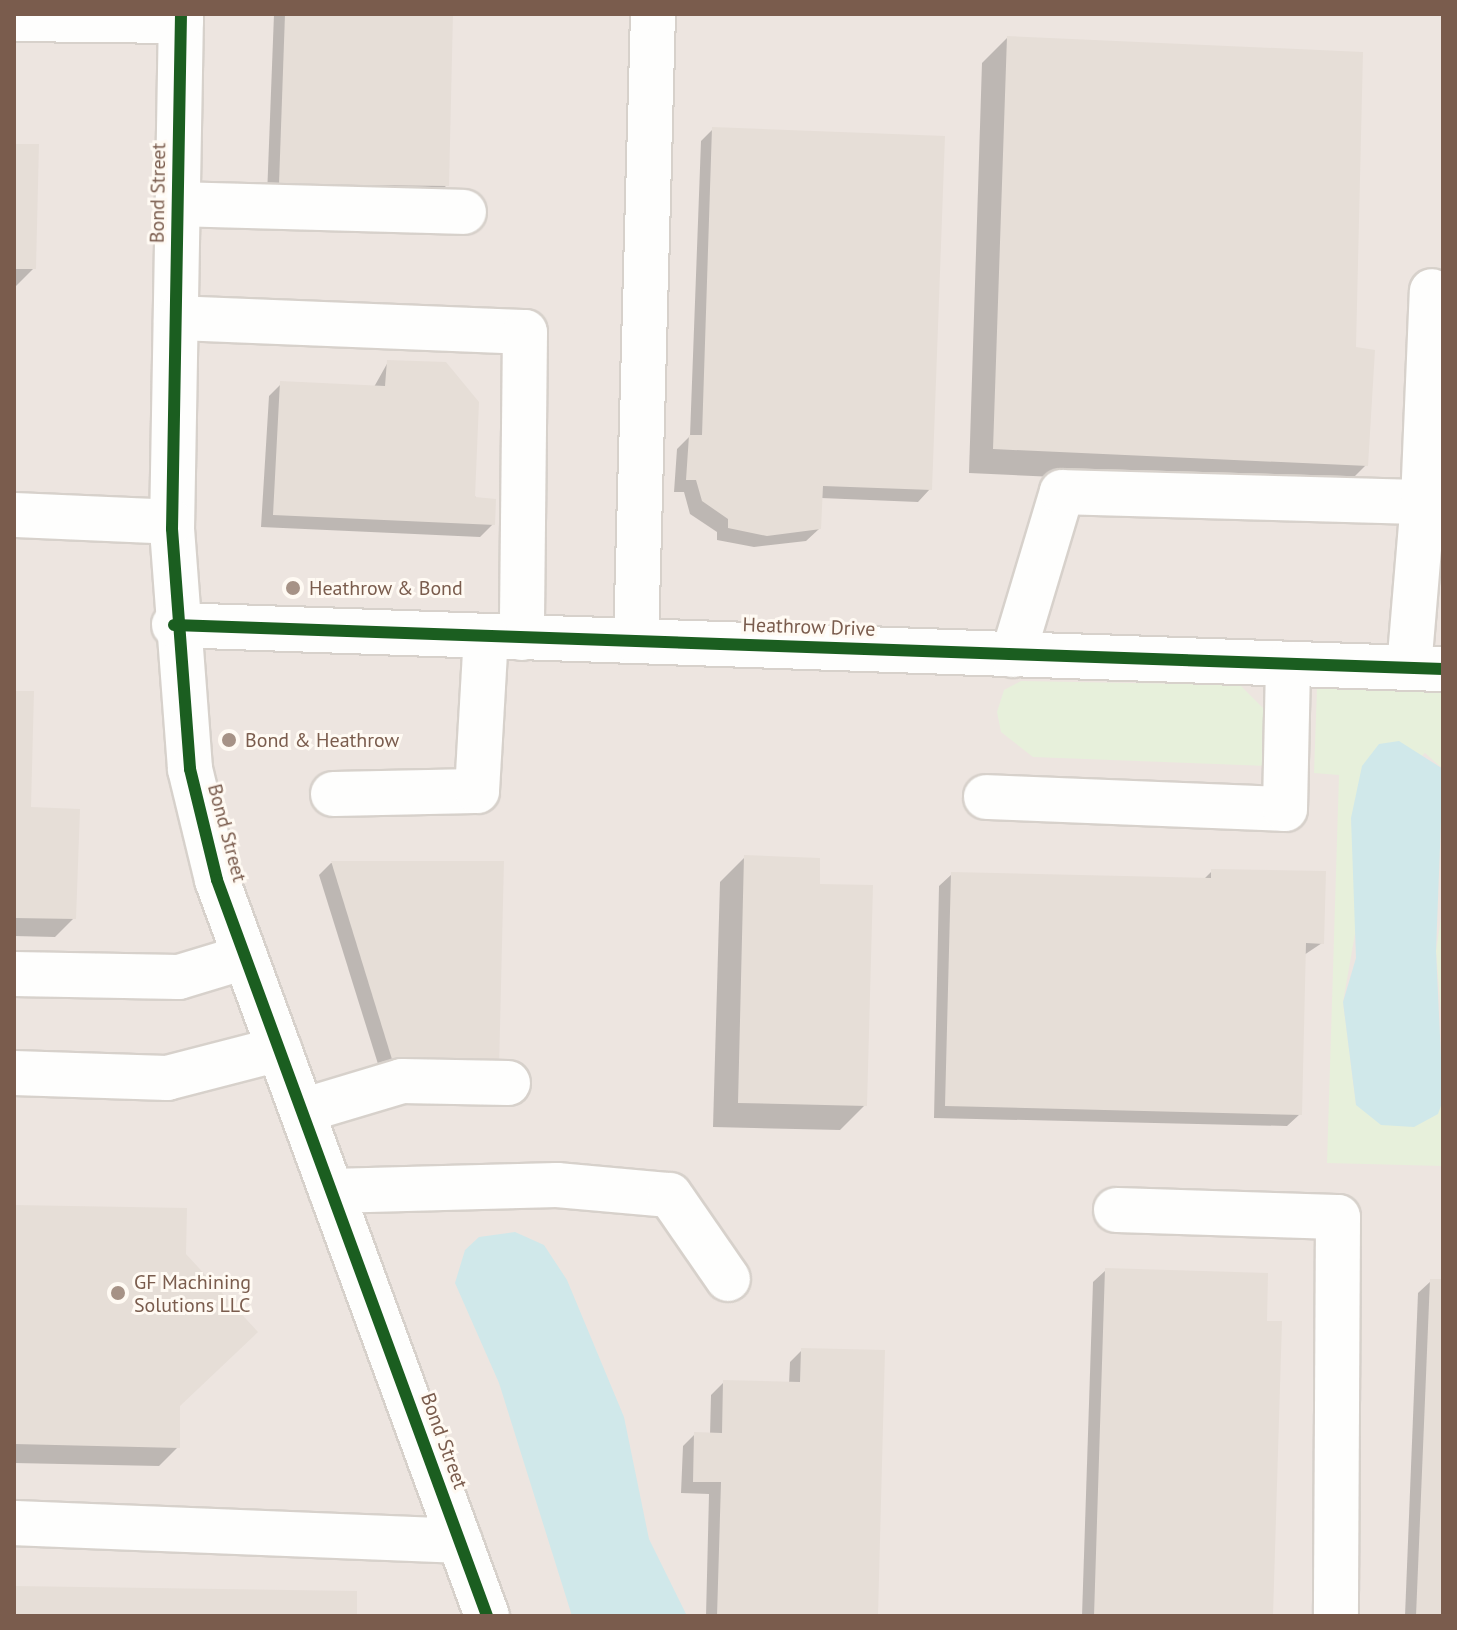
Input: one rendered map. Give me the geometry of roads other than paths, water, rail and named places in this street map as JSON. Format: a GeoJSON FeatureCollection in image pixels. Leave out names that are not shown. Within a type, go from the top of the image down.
{"type":"FeatureCollection","features":[{"type":"Feature","properties":{"kind":"street"},"geometry":{"type":"LineString","coordinates":[[636,641],[653,14]]}},
{"type":"Feature","properties":{"kind":"street"},"geometry":{"type":"LineString","coordinates":[[14,19],[181,17]]}},
{"type":"Feature","properties":{"kind":"street","name":"Bond Street"},"geometry":{"type":"LineString","coordinates":[[181,17],[172,522],[174,625],[190,769],[245,957],[487,1616]]}},
{"type":"Feature","properties":{"kind":"street"},"geometry":{"type":"LineString","coordinates":[[178,204],[464,212]]}},
{"type":"Feature","properties":{"kind":"street"},"geometry":{"type":"LineString","coordinates":[[1426,669],[1423,502],[1432,291]]}},
{"type":"Feature","properties":{"kind":"street"},"geometry":{"type":"LineString","coordinates":[[176,318],[525,332],[504,637],[477,791],[333,794]]}},
{"type":"Feature","properties":{"kind":"street"},"geometry":{"type":"LineString","coordinates":[[1013,655],[1062,492],[1423,502]]}},
{"type":"Feature","properties":{"kind":"street"},"geometry":{"type":"LineString","coordinates":[[14,515],[172,522]]}},
{"type":"Feature","properties":{"kind":"street","name":"Heathrow Drive"},"geometry":{"type":"LineString","coordinates":[[174,625],[1426,669]]}},
{"type":"Feature","properties":{"kind":"street"},"geometry":{"type":"LineString","coordinates":[[986,797],[1285,809],[1288,664]]}},
{"type":"Feature","properties":{"kind":"street"},"geometry":{"type":"LineString","coordinates":[[14,974],[179,977],[245,957]]}},
{"type":"Feature","properties":{"kind":"street"},"geometry":{"type":"LineString","coordinates":[[14,1073],[167,1078],[279,1049]]}},
{"type":"Feature","properties":{"kind":"street"},"geometry":{"type":"LineString","coordinates":[[302,1111],[402,1081],[508,1083]]}},
{"type":"Feature","properties":{"kind":"street"},"geometry":{"type":"LineString","coordinates":[[331,1191],[557,1185],[670,1195],[728,1279]]}},
{"type":"Feature","properties":{"kind":"street"},"geometry":{"type":"LineString","coordinates":[[1116,1210],[1338,1217],[1336,1616]]}},
{"type":"Feature","properties":{"kind":"street"},"geometry":{"type":"LineString","coordinates":[[14,1523],[460,1541]]}},
{"type":"Feature","properties":{"kind":"water"},"geometry":{"type":"Polygon","coordinates":[[[1399,741],[1443,769],[1436,951],[1443,1100],[1438,1114],[1414,1127],[1381,1125],[1356,1105],[1343,1002],[1356,958],[1351,818],[1362,766],[1379,744],[1399,741]]]}},
{"type":"Feature","properties":{"kind":"water"},"geometry":{"type":"Polygon","coordinates":[[[515,1232],[544,1245],[567,1280],[624,1417],[649,1539],[687,1616],[572,1616],[499,1383],[455,1283],[465,1250],[479,1237],[515,1232]]]}},
{"type":"Feature","properties":{"kind":"place","name":"Heathrow & Bond"},"geometry":{"type":"Point","coordinates":[293,588]}},
{"type":"Feature","properties":{"kind":"place","name":"Bond & Heathrow"},"geometry":{"type":"Point","coordinates":[229,740]}},
{"type":"Feature","properties":{"kind":"place","name":"GF Machining Solutions LLC"},"geometry":{"type":"Point","coordinates":[118,1293]}}]}
